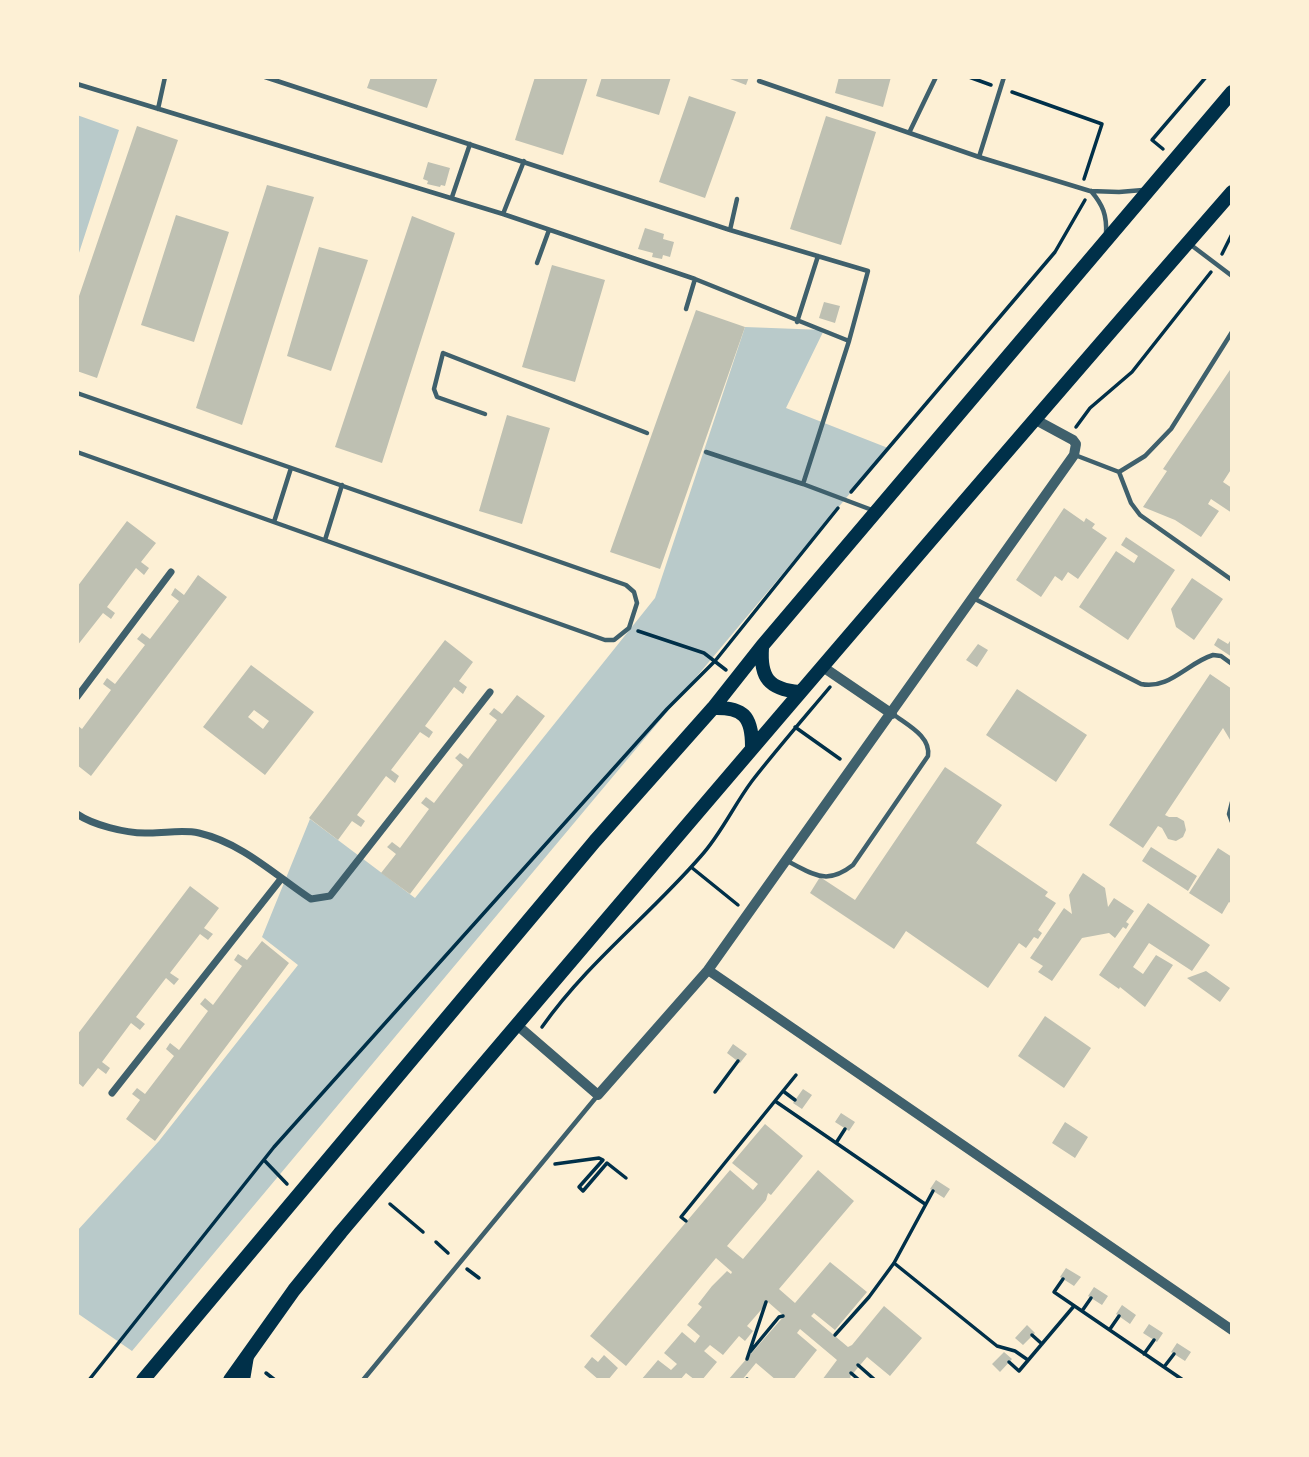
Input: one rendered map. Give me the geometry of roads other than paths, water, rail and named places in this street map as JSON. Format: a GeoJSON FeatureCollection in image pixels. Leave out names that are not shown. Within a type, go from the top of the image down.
{"type":"FeatureCollection","features":[{"type":"Feature","properties":{"kind":"main road"},"geometry":{"type":"LineString","coordinates":[[143,1380],[595,841],[713,708],[762,646],[1232,92]]}},
{"type":"Feature","properties":{"kind":"main road"},"geometry":{"type":"LineString","coordinates":[[230,1380],[302,1280],[752,746],[1232,192]]}},
{"type":"Feature","properties":{"kind":"main road"},"geometry":{"type":"LineString","coordinates":[[762,646],[763,674],[770,684],[786,691],[799,692]]}},
{"type":"Feature","properties":{"kind":"main road"},"geometry":{"type":"LineString","coordinates":[[713,708],[728,708],[743,713],[749,720],[752,746]]}},
{"type":"Feature","properties":{"kind":"main road"},"geometry":{"type":"LineString","coordinates":[[244,1380],[248,1355]]}},
{"type":"Feature","properties":{"kind":"street"},"geometry":{"type":"LineString","coordinates":[[517,1025],[598,1096],[708,970],[1074,454],[1076,444],[1069,437],[1036,420]]}},
{"type":"Feature","properties":{"kind":"street"},"geometry":{"type":"LineString","coordinates":[[77,696],[171,572]]}},
{"type":"Feature","properties":{"kind":"street"},"geometry":{"type":"LineString","coordinates":[[823,667],[892,714]]}},
{"type":"Feature","properties":{"kind":"street"},"geometry":{"type":"LineString","coordinates":[[77,814],[89,822],[144,833],[174,830],[200,833],[249,853],[311,899],[330,896],[491,692]]}},
{"type":"Feature","properties":{"kind":"street"},"geometry":{"type":"LineString","coordinates":[[112,1093],[281,878]]}},
{"type":"Feature","properties":{"kind":"street"},"geometry":{"type":"LineString","coordinates":[[708,970],[1232,1330]]}},
{"type":"Feature","properties":{"kind":"lane"},"geometry":{"type":"LineString","coordinates":[[158,109],[165,77]]}},
{"type":"Feature","properties":{"kind":"lane"},"geometry":{"type":"LineString","coordinates":[[265,77],[730,230],[868,271],[849,341],[803,484]]}},
{"type":"Feature","properties":{"kind":"lane"},"geometry":{"type":"LineString","coordinates":[[909,133],[936,77]]}},
{"type":"Feature","properties":{"kind":"lane"},"geometry":{"type":"LineString","coordinates":[[979,157],[1004,77]]}},
{"type":"Feature","properties":{"kind":"lane"},"geometry":{"type":"LineString","coordinates":[[759,81],[979,157],[1090,191],[1149,190]]}},
{"type":"Feature","properties":{"kind":"lane"},"geometry":{"type":"LineString","coordinates":[[77,84],[452,197],[695,279],[849,341]]}},
{"type":"Feature","properties":{"kind":"lane"},"geometry":{"type":"LineString","coordinates":[[452,197],[470,144]]}},
{"type":"Feature","properties":{"kind":"lane"},"geometry":{"type":"LineString","coordinates":[[503,214],[524,161]]}},
{"type":"Feature","properties":{"kind":"lane"},"geometry":{"type":"LineString","coordinates":[[1090,191],[1102,204],[1107,221],[1106,241]]}},
{"type":"Feature","properties":{"kind":"lane"},"geometry":{"type":"LineString","coordinates":[[730,230],[737,199]]}},
{"type":"Feature","properties":{"kind":"lane"},"geometry":{"type":"LineString","coordinates":[[537,263],[549,230]]}},
{"type":"Feature","properties":{"kind":"lane"},"geometry":{"type":"LineString","coordinates":[[1188,243],[1232,275]]}},
{"type":"Feature","properties":{"kind":"lane"},"geometry":{"type":"LineString","coordinates":[[797,322],[818,256]]}},
{"type":"Feature","properties":{"kind":"lane"},"geometry":{"type":"LineString","coordinates":[[686,309],[695,279]]}},
{"type":"Feature","properties":{"kind":"lane"},"geometry":{"type":"LineString","coordinates":[[1119,472],[1145,456],[1171,429],[1232,332]]}},
{"type":"Feature","properties":{"kind":"lane"},"geometry":{"type":"LineString","coordinates":[[485,414],[437,397],[434,389],[443,353],[647,433]]}},
{"type":"Feature","properties":{"kind":"lane"},"geometry":{"type":"LineString","coordinates":[[77,393],[626,585],[634,592],[636,603],[629,628],[614,640],[605,640],[77,452]]}},
{"type":"Feature","properties":{"kind":"lane"},"geometry":{"type":"LineString","coordinates":[[706,452],[877,511]]}},
{"type":"Feature","properties":{"kind":"lane"},"geometry":{"type":"LineString","coordinates":[[1074,454],[1119,472],[1131,503],[1140,515],[1232,580]]}},
{"type":"Feature","properties":{"kind":"lane"},"geometry":{"type":"LineString","coordinates":[[274,522],[291,468]]}},
{"type":"Feature","properties":{"kind":"lane"},"geometry":{"type":"LineString","coordinates":[[325,540],[342,485]]}},
{"type":"Feature","properties":{"kind":"lane"},"geometry":{"type":"LineString","coordinates":[[974,598],[1141,684],[1162,684],[1213,655],[1221,656],[1232,664]]}},
{"type":"Feature","properties":{"kind":"lane"},"geometry":{"type":"LineString","coordinates":[[786,861],[822,877],[840,875],[853,866],[928,756],[925,739],[892,714]]}},
{"type":"Feature","properties":{"kind":"lane"},"geometry":{"type":"LineString","coordinates":[[1232,802],[1228,814],[1232,822]]}},
{"type":"Feature","properties":{"kind":"lane"},"geometry":{"type":"LineString","coordinates":[[363,1380],[598,1096]]}}]}
